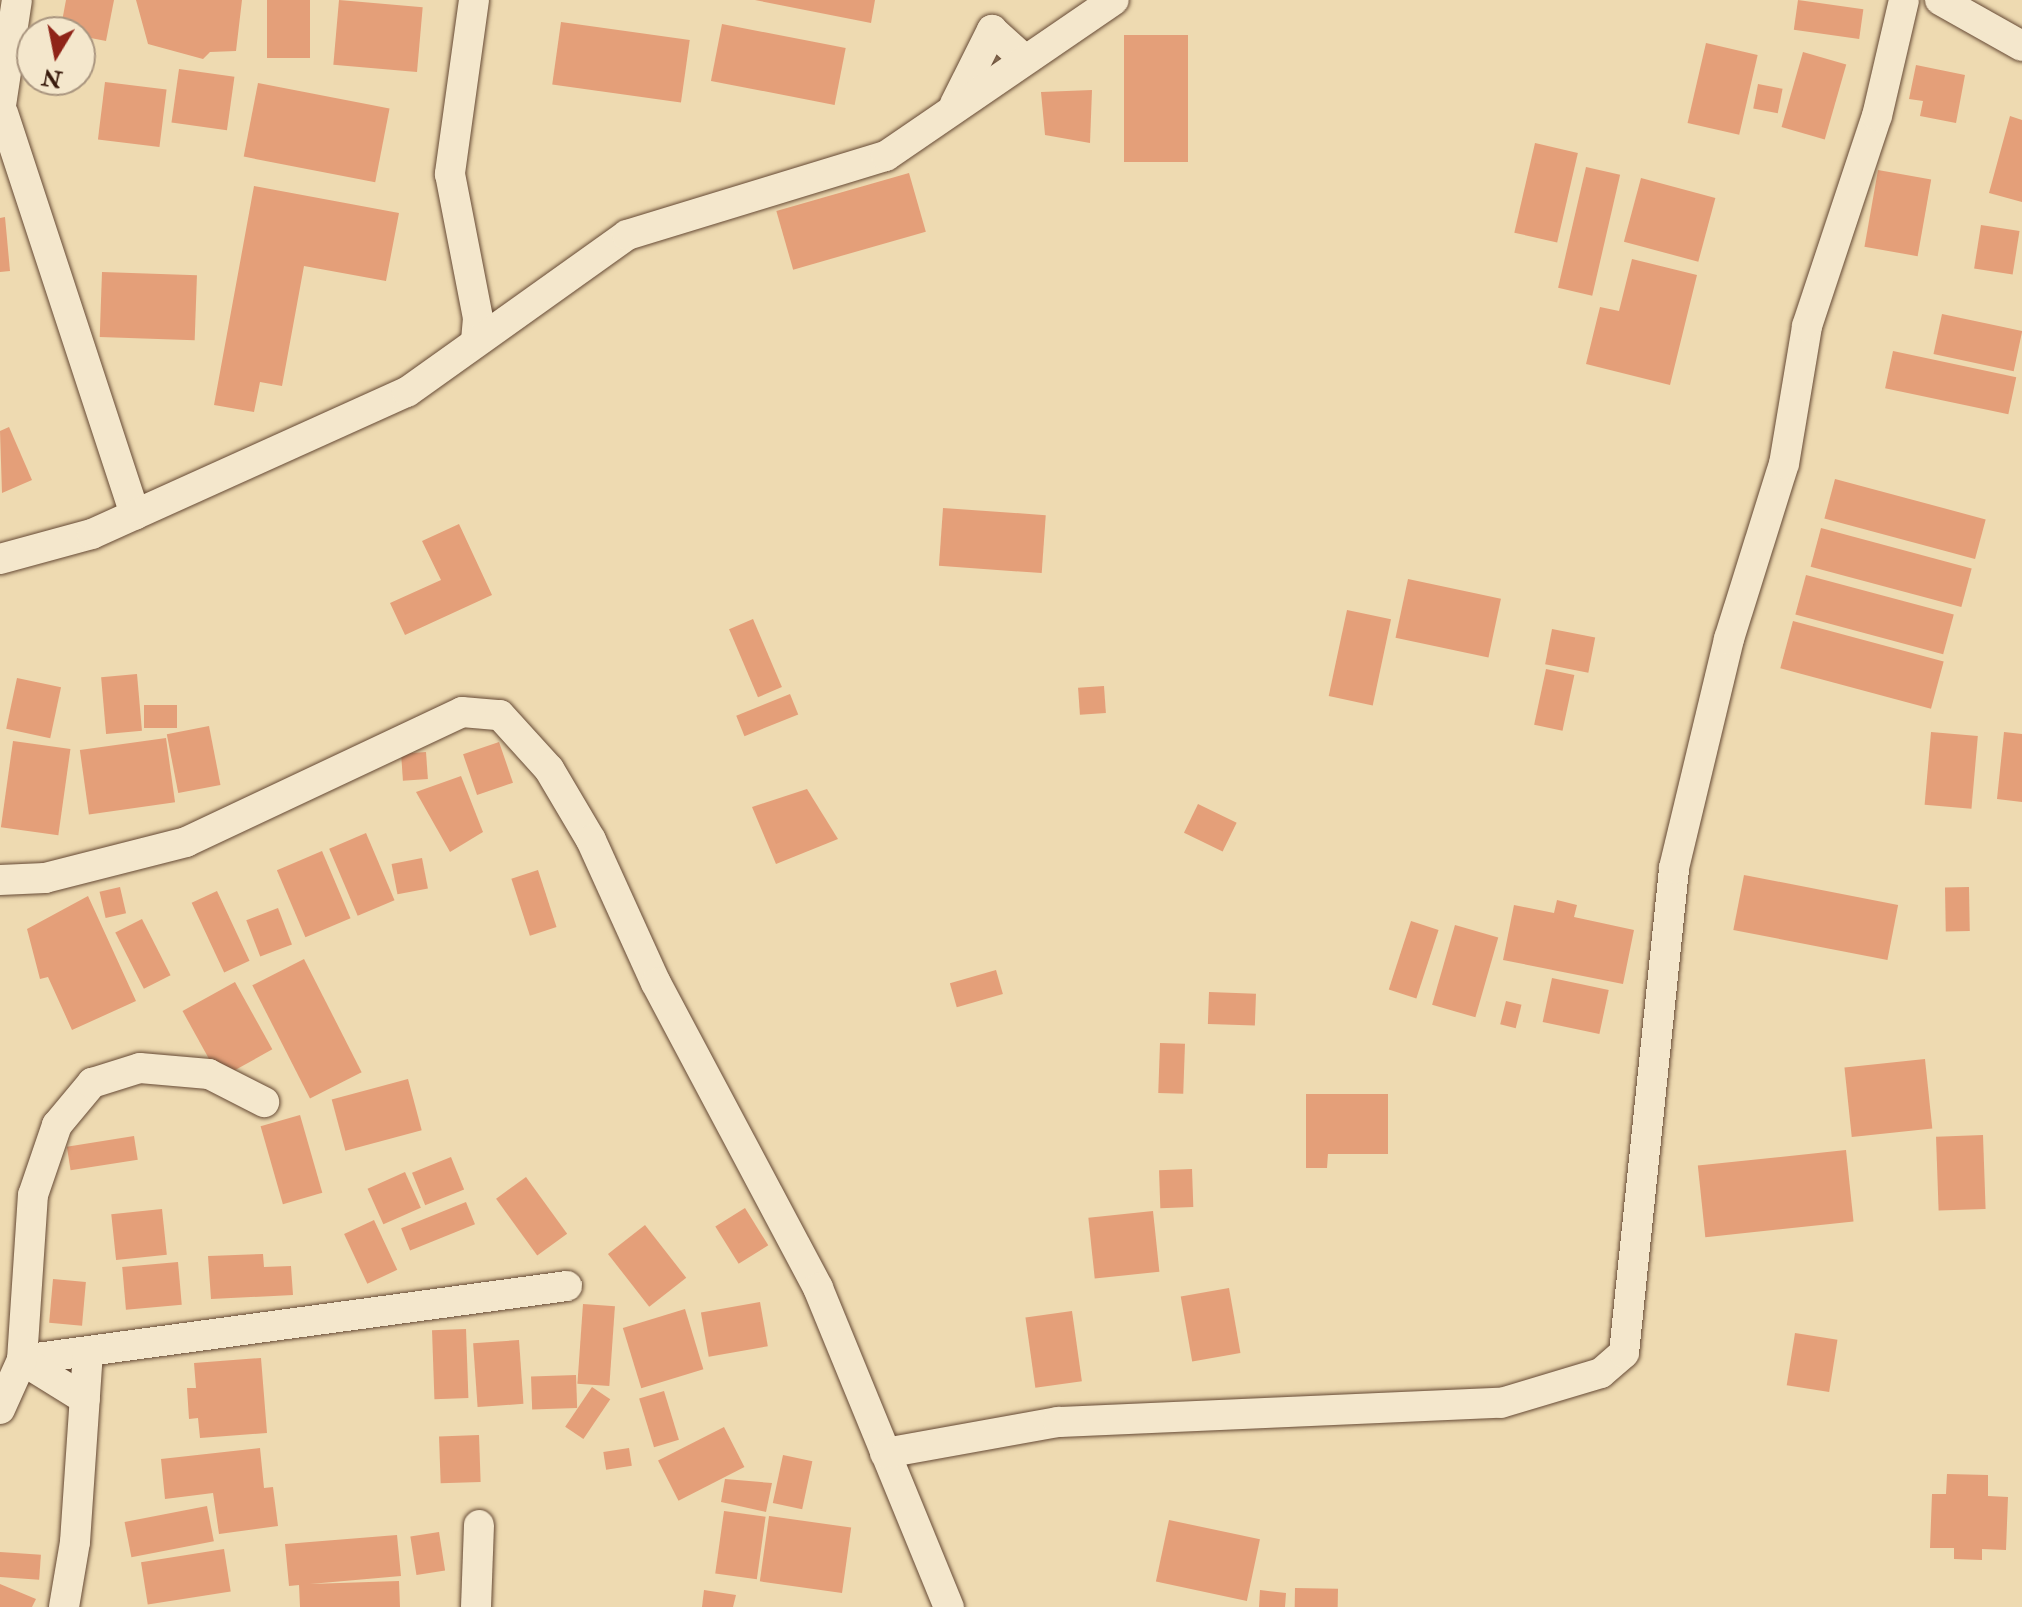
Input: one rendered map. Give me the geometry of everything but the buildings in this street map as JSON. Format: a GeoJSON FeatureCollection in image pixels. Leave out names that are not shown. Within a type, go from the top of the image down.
{"type":"FeatureCollection","features":[{"type":"Feature","properties":{"kind":"street"},"geometry":{"type":"LineString","coordinates":[[17,0],[2,112],[135,515]]}},
{"type":"Feature","properties":{"kind":"street"},"geometry":{"type":"LineString","coordinates":[[474,0],[450,174],[478,318],[476,342]]}},
{"type":"Feature","properties":{"kind":"street"},"geometry":{"type":"LineString","coordinates":[[0,559],[135,515],[407,392],[627,235],[886,156],[955,105],[1114,0]]}},
{"type":"Feature","properties":{"kind":"street"},"geometry":{"type":"LineString","coordinates":[[885,1453],[1058,1422],[1501,1403],[1601,1373],[1624,1353],[1674,868],[1729,639],[1784,464],[1807,326],[1877,116],[1904,0]]}},
{"type":"Feature","properties":{"kind":"street"},"geometry":{"type":"LineString","coordinates":[[1940,0],[2022,46]]}},
{"type":"Feature","properties":{"kind":"street"},"geometry":{"type":"LineString","coordinates":[[955,105],[992,30],[1024,59]]}},
{"type":"Feature","properties":{"kind":"street"},"geometry":{"type":"LineString","coordinates":[[0,880],[45,878],[186,842],[462,712],[500,715],[549,769],[591,840],[656,983],[818,1288],[949,1607]]}},
{"type":"Feature","properties":{"kind":"street"},"geometry":{"type":"LineString","coordinates":[[0,1409],[22,1360],[33,1195],[57,1125],[92,1083],[140,1068],[209,1074],[264,1102]]}},
{"type":"Feature","properties":{"kind":"street"},"geometry":{"type":"LineString","coordinates":[[22,1360],[567,1286]]}},
{"type":"Feature","properties":{"kind":"street"},"geometry":{"type":"LineString","coordinates":[[64,1607],[88,1351]]}},
{"type":"Feature","properties":{"kind":"street"},"geometry":{"type":"LineString","coordinates":[[22,1360],[85,1399]]}},
{"type":"Feature","properties":{"kind":"street"},"geometry":{"type":"LineString","coordinates":[[476,1607],[479,1525]]}}]}
